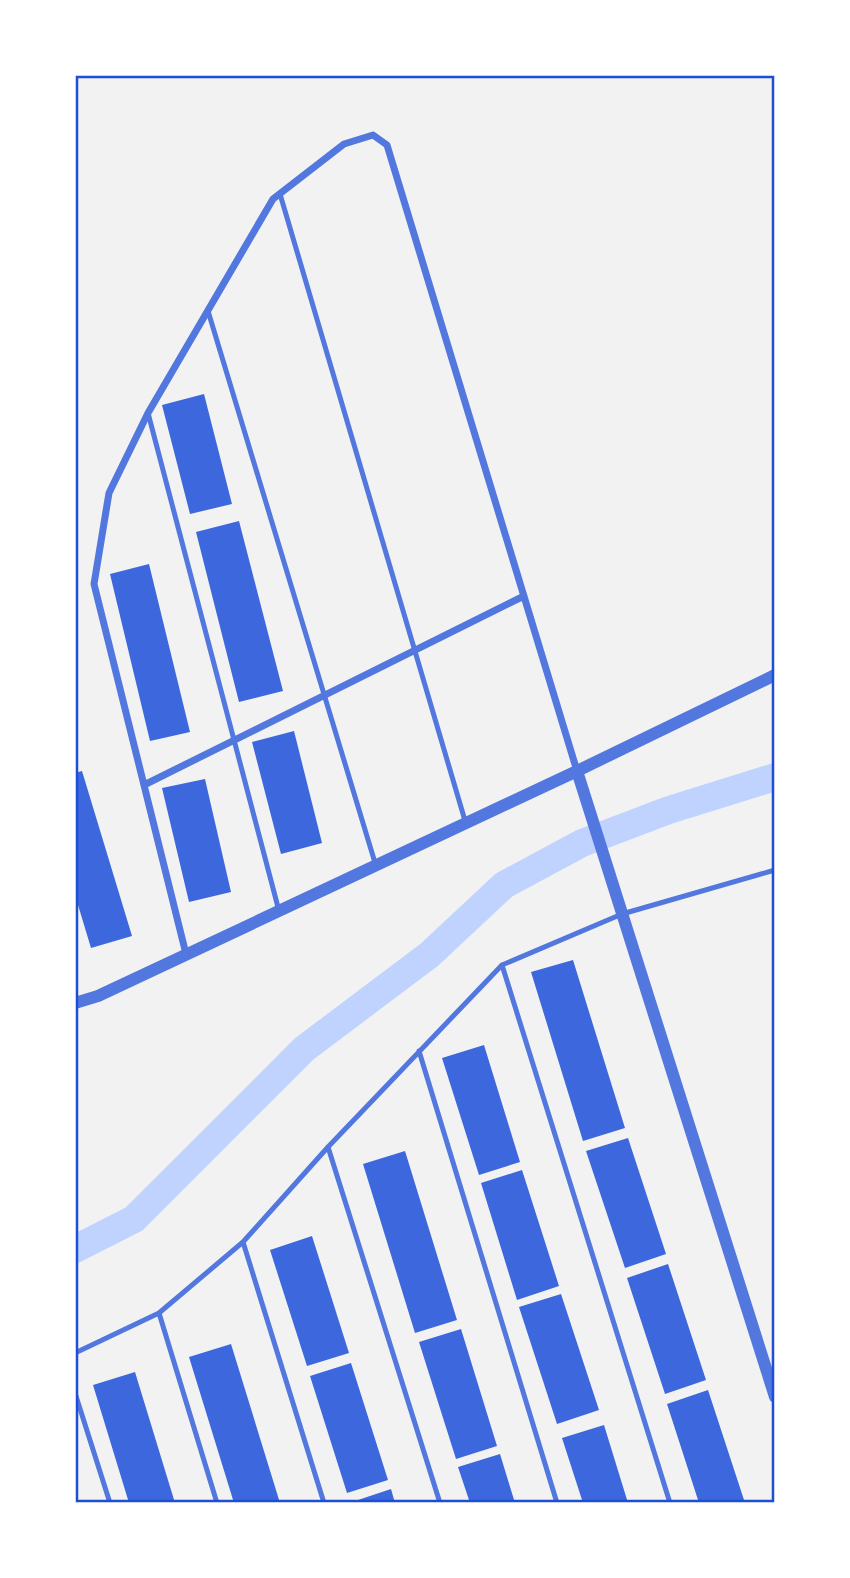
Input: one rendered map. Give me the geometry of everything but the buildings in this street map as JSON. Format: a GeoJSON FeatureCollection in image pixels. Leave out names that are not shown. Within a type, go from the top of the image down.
{"type":"FeatureCollection","features":[{"type":"Feature","properties":{"kind":"street"},"geometry":{"type":"LineString","coordinates":[[186,954],[94,584],[109,492],[148,413],[273,199],[344,144],[373,135],[387,145],[577,771],[775,1397]]}},
{"type":"Feature","properties":{"kind":"street"},"geometry":{"type":"LineString","coordinates":[[144,785],[524,596]]}},
{"type":"Feature","properties":{"kind":"street"},"geometry":{"type":"LineString","coordinates":[[75,1003],[98,996],[466,824],[775,675]]}},
{"type":"Feature","properties":{"kind":"lane"},"geometry":{"type":"LineString","coordinates":[[280,194],[466,824]]}},
{"type":"Feature","properties":{"kind":"lane"},"geometry":{"type":"LineString","coordinates":[[208,310],[376,866]]}},
{"type":"Feature","properties":{"kind":"lane"},"geometry":{"type":"LineString","coordinates":[[148,413],[279,911]]}},
{"type":"Feature","properties":{"kind":"lane"},"geometry":{"type":"LineString","coordinates":[[75,1353],[159,1313],[243,1242],[328,1147],[502,965],[622,914],[775,870]]}},
{"type":"Feature","properties":{"kind":"lane"},"geometry":{"type":"LineString","coordinates":[[502,965],[670,1503]]}},
{"type":"Feature","properties":{"kind":"lane"},"geometry":{"type":"LineString","coordinates":[[419,1051],[557,1503]]}},
{"type":"Feature","properties":{"kind":"lane"},"geometry":{"type":"LineString","coordinates":[[328,1147],[440,1503]]}},
{"type":"Feature","properties":{"kind":"lane"},"geometry":{"type":"LineString","coordinates":[[243,1242],[324,1503]]}},
{"type":"Feature","properties":{"kind":"lane"},"geometry":{"type":"LineString","coordinates":[[159,1313],[217,1503]]}},
{"type":"Feature","properties":{"kind":"lane"},"geometry":{"type":"LineString","coordinates":[[75,1393],[110,1503]]}},
{"type":"Feature","properties":{"kind":"waterway"},"geometry":{"type":"LineString","coordinates":[[75,1249],[134,1219],[304,1049],[429,955],[504,885],[582,843],[669,810],[775,777]]}}]}
